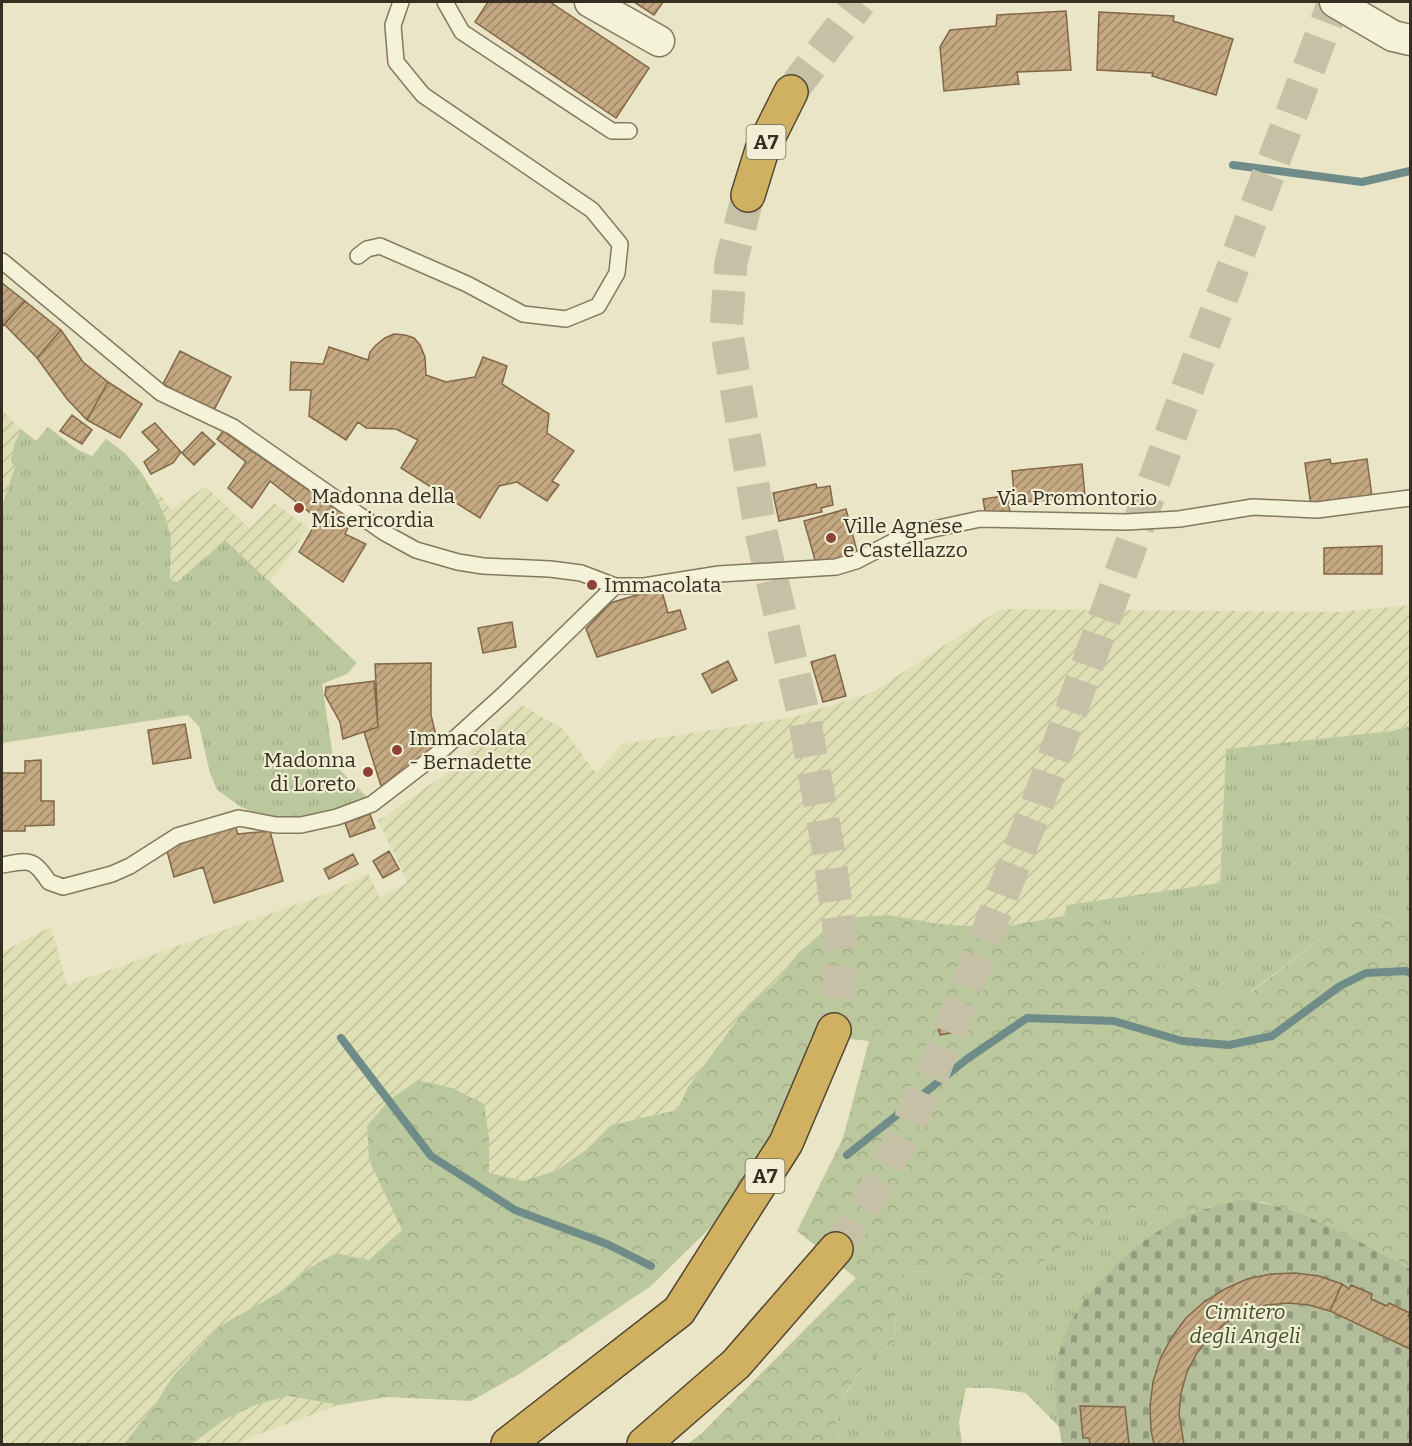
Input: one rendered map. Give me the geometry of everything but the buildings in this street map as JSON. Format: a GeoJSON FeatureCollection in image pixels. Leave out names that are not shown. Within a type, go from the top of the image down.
{"type":"FeatureCollection","features":[{"type":"Feature","properties":{"kind":"highway","name":"A7"},"geometry":{"type":"LineString","coordinates":[[748,195],[762,150],[791,92]]}},
{"type":"Feature","properties":{"kind":"highway","name":"A7"},"geometry":{"type":"LineString","coordinates":[[507,1444],[678,1311],[786,1143],[834,1030]]}},
{"type":"Feature","properties":{"kind":"highway"},"geometry":{"type":"LineString","coordinates":[[644,1444],[736,1364],[836,1250]]}},
{"type":"Feature","properties":{"kind":"street"},"geometry":{"type":"LineString","coordinates":[[590,2],[659,41]]}},
{"type":"Feature","properties":{"kind":"street"},"geometry":{"type":"LineString","coordinates":[[1335,2],[1393,36],[1410,40]]}},
{"type":"Feature","properties":{"kind":"lane"},"geometry":{"type":"LineString","coordinates":[[358,256],[367,249],[380,246],[467,284],[524,314],[566,319],[598,306],[617,273],[620,244],[592,210],[423,95],[396,62],[393,25],[400,2]]}},
{"type":"Feature","properties":{"kind":"lane"},"geometry":{"type":"LineString","coordinates":[[445,2],[462,32],[612,131],[629,130]]}},
{"type":"Feature","properties":{"kind":"lane"},"geometry":{"type":"LineString","coordinates":[[2,261],[160,393],[233,427],[385,533],[416,550],[458,562],[483,566],[581,573],[615,586],[441,751],[372,804],[337,817],[301,825],[276,825],[239,818],[177,836],[130,866],[112,874],[63,887],[49,882],[38,865],[30,862],[2,865]]}},
{"type":"Feature","properties":{"kind":"lane","name":"Via Promontorio"},"geometry":{"type":"LineString","coordinates":[[615,586],[644,586],[719,574],[836,567],[856,561],[906,535],[980,519],[1126,522],[1179,519],[1253,507],[1317,510],[1410,498]]}},
{"type":"Feature","properties":{"kind":"green space"},"geometry":{"type":"Polygon","coordinates":[[[2,410],[21,429],[14,445],[15,467],[2,506],[2,410]]]}},
{"type":"Feature","properties":{"kind":"green space"},"geometry":{"type":"Polygon","coordinates":[[[48,427],[78,450],[92,456],[106,439],[125,453],[141,472],[166,519],[171,538],[170,579],[177,582],[225,540],[357,663],[347,674],[322,684],[334,764],[370,800],[323,817],[270,819],[241,807],[217,790],[210,773],[199,726],[188,715],[2,743],[2,506],[15,467],[11,462],[14,445],[21,429],[36,441],[48,427]]]}},
{"type":"Feature","properties":{"kind":"green space"},"geometry":{"type":"Polygon","coordinates":[[[206,487],[249,528],[274,503],[308,528],[270,582],[225,540],[177,582],[170,579],[171,538],[166,519],[155,495],[159,493],[171,509],[206,487]]]}},
{"type":"Feature","properties":{"kind":"green space"},"geometry":{"type":"Polygon","coordinates":[[[1410,605],[1410,726],[1392,731],[1226,749],[1220,883],[1068,905],[1064,916],[997,928],[939,924],[889,915],[854,917],[823,932],[797,954],[776,982],[749,1004],[688,1087],[677,1110],[611,1125],[586,1150],[557,1170],[524,1181],[489,1174],[489,1138],[369,1160],[402,1230],[369,1261],[336,1253],[306,1270],[280,1292],[220,1326],[173,1376],[154,1406],[124,1444],[2,1444],[2,952],[51,927],[67,985],[326,894],[368,874],[380,898],[407,883],[378,821],[445,774],[521,705],[563,729],[596,773],[622,744],[794,717],[871,693],[1001,609],[1341,612],[1410,605]]]}},
{"type":"Feature","properties":{"kind":"green space"},"geometry":{"type":"Polygon","coordinates":[[[1410,726],[1410,926],[1378,915],[1344,921],[1249,993],[1216,995],[1154,963],[1131,936],[1099,922],[1064,916],[1067,905],[1220,883],[1226,749],[1392,731],[1410,726]]]}},
{"type":"Feature","properties":{"kind":"green space"},"geometry":{"type":"Polygon","coordinates":[[[889,915],[939,924],[997,928],[1064,916],[1099,922],[1131,936],[1154,963],[1216,995],[1250,993],[1344,921],[1377,915],[1410,926],[1410,1269],[1315,1220],[1263,1202],[1211,1207],[1183,1217],[1136,1208],[1103,1218],[1039,1265],[1007,1280],[973,1278],[939,1271],[905,1272],[896,1306],[895,1342],[866,1363],[846,1392],[836,1426],[839,1444],[688,1444],[701,1434],[856,1278],[797,1231],[843,1138],[869,1041],[812,1035],[775,1133],[712,1226],[651,1286],[521,1373],[471,1401],[387,1397],[339,1405],[288,1396],[255,1405],[224,1420],[192,1444],[124,1444],[154,1406],[173,1376],[220,1326],[280,1292],[306,1270],[336,1253],[369,1260],[402,1230],[369,1160],[367,1126],[389,1100],[418,1080],[452,1088],[484,1104],[489,1138],[489,1173],[524,1181],[557,1170],[586,1150],[611,1125],[677,1110],[688,1087],[749,1004],[776,982],[797,954],[823,932],[854,917],[889,915]]]}},
{"type":"Feature","properties":{"kind":"green space","name":"Cimitero degli Angeli"},"geometry":{"type":"Polygon","coordinates":[[[1240,1200],[1263,1203],[1307,1217],[1349,1236],[1410,1269],[1410,1444],[1062,1444],[1055,1371],[1066,1331],[1087,1297],[1116,1265],[1166,1226],[1211,1207],[1240,1200]]]}},
{"type":"Feature","properties":{"kind":"green space"},"geometry":{"type":"Polygon","coordinates":[[[1136,1208],[1183,1217],[1158,1231],[1083,1304],[1066,1333],[1055,1374],[1059,1427],[1026,1393],[991,1388],[966,1388],[959,1422],[962,1444],[839,1444],[836,1426],[846,1393],[866,1363],[895,1342],[896,1306],[904,1272],[939,1271],[973,1278],[1007,1280],[1039,1265],[1103,1218],[1136,1208]]]}},
{"type":"Feature","properties":{"kind":"green space"},"geometry":{"type":"Polygon","coordinates":[[[288,1396],[339,1405],[251,1437],[239,1444],[192,1444],[224,1420],[255,1405],[288,1396]]]}},
{"type":"Feature","properties":{"kind":"waterway"},"geometry":{"type":"LineString","coordinates":[[1233,165],[1362,182],[1410,171]]}},
{"type":"Feature","properties":{"kind":"waterway"},"geometry":{"type":"LineString","coordinates":[[847,1155],[967,1059],[1027,1018],[1114,1021],[1182,1041],[1229,1045],[1272,1036],[1340,986],[1366,973],[1406,971],[1410,973]]}},
{"type":"Feature","properties":{"kind":"waterway"},"geometry":{"type":"LineString","coordinates":[[341,1038],[431,1156],[515,1210],[607,1244],[651,1266]]}},
{"type":"Feature","properties":{"kind":"tunnel"},"geometry":{"type":"LineString","coordinates":[[791,92],[860,2]]}},
{"type":"Feature","properties":{"kind":"tunnel"},"geometry":{"type":"LineString","coordinates":[[836,1249],[879,1183],[932,1076],[1037,805],[1199,357],[1334,2]]}},
{"type":"Feature","properties":{"kind":"tunnel"},"geometry":{"type":"LineString","coordinates":[[748,195],[731,263],[726,329],[761,532],[804,717],[830,859],[842,952],[834,1030]]}},
{"type":"Feature","properties":{"kind":"place","name":"Madonna della Misericordia"},"geometry":{"type":"Point","coordinates":[299,508]}},
{"type":"Feature","properties":{"kind":"place","name":"Ville Agnese e Castellazzo"},"geometry":{"type":"Point","coordinates":[831,538]}},
{"type":"Feature","properties":{"kind":"place","name":"Immacolata"},"geometry":{"type":"Point","coordinates":[592,585]}},
{"type":"Feature","properties":{"kind":"place","name":"Immacolata - Bernadette"},"geometry":{"type":"Point","coordinates":[397,750]}},
{"type":"Feature","properties":{"kind":"place","name":"Madonna di Loreto"},"geometry":{"type":"Point","coordinates":[368,772]}}]}
